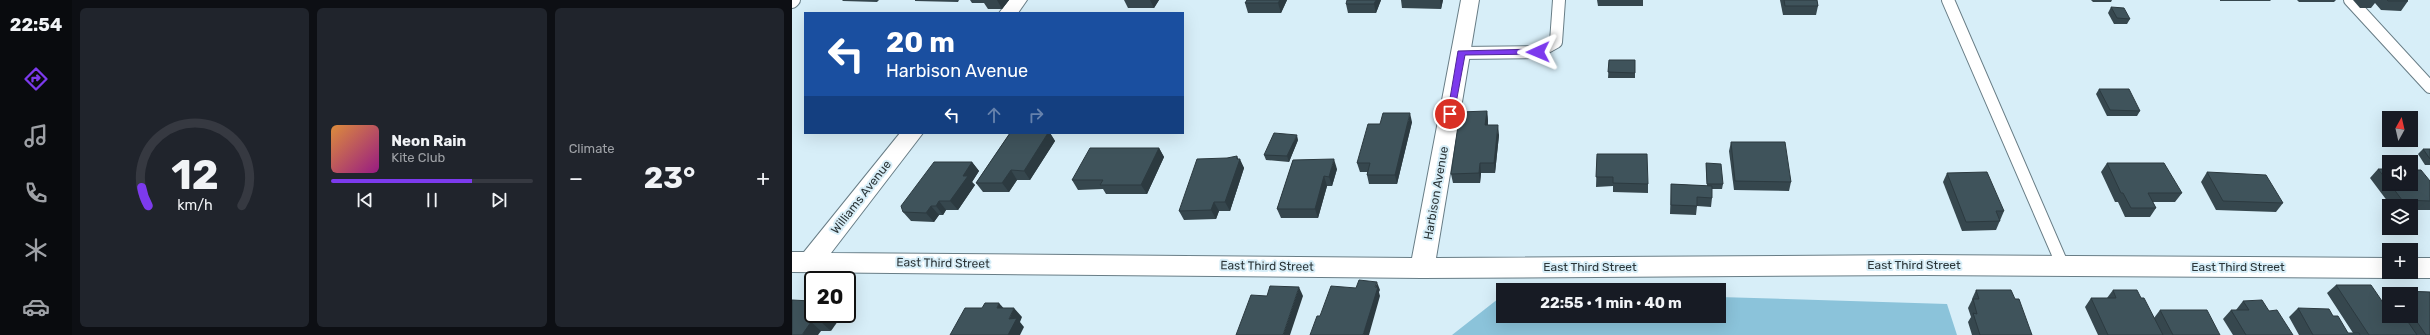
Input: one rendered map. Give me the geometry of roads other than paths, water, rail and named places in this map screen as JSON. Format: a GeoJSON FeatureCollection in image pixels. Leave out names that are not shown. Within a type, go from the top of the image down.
{"type":"FeatureCollection","features":[{"type":"Feature","properties":{"kind":"street"},"geometry":{"type":"LineString","coordinates":[[1009,12],[1018,0]]}},
{"type":"Feature","properties":{"kind":"street","name":"Harbison Avenue"},"geometry":{"type":"LineString","coordinates":[[1422,268],[1470,0]]}},
{"type":"Feature","properties":{"kind":"street","name":"Williams Avenue"},"geometry":{"type":"LineString","coordinates":[[801,262],[911,134]]}},
{"type":"Feature","properties":{"kind":"street","name":"East Third Street"},"geometry":{"type":"LineString","coordinates":[[801,262],[1422,268],[2063,266],[2382,268]]}},
{"type":"Feature","properties":{"kind":"street"},"geometry":{"type":"LineString","coordinates":[[2418,268],[2430,268]]}},
{"type":"Feature","properties":{"kind":"lane"},"geometry":{"type":"LineString","coordinates":[[1461,53],[1538,52],[1556,42],[1559,0]]}},
{"type":"Feature","properties":{"kind":"lane"},"geometry":{"type":"LineString","coordinates":[[1948,0],[2063,266]]}},
{"type":"Feature","properties":{"kind":"lane"},"geometry":{"type":"LineString","coordinates":[[2350,0],[2430,87]]}}]}
